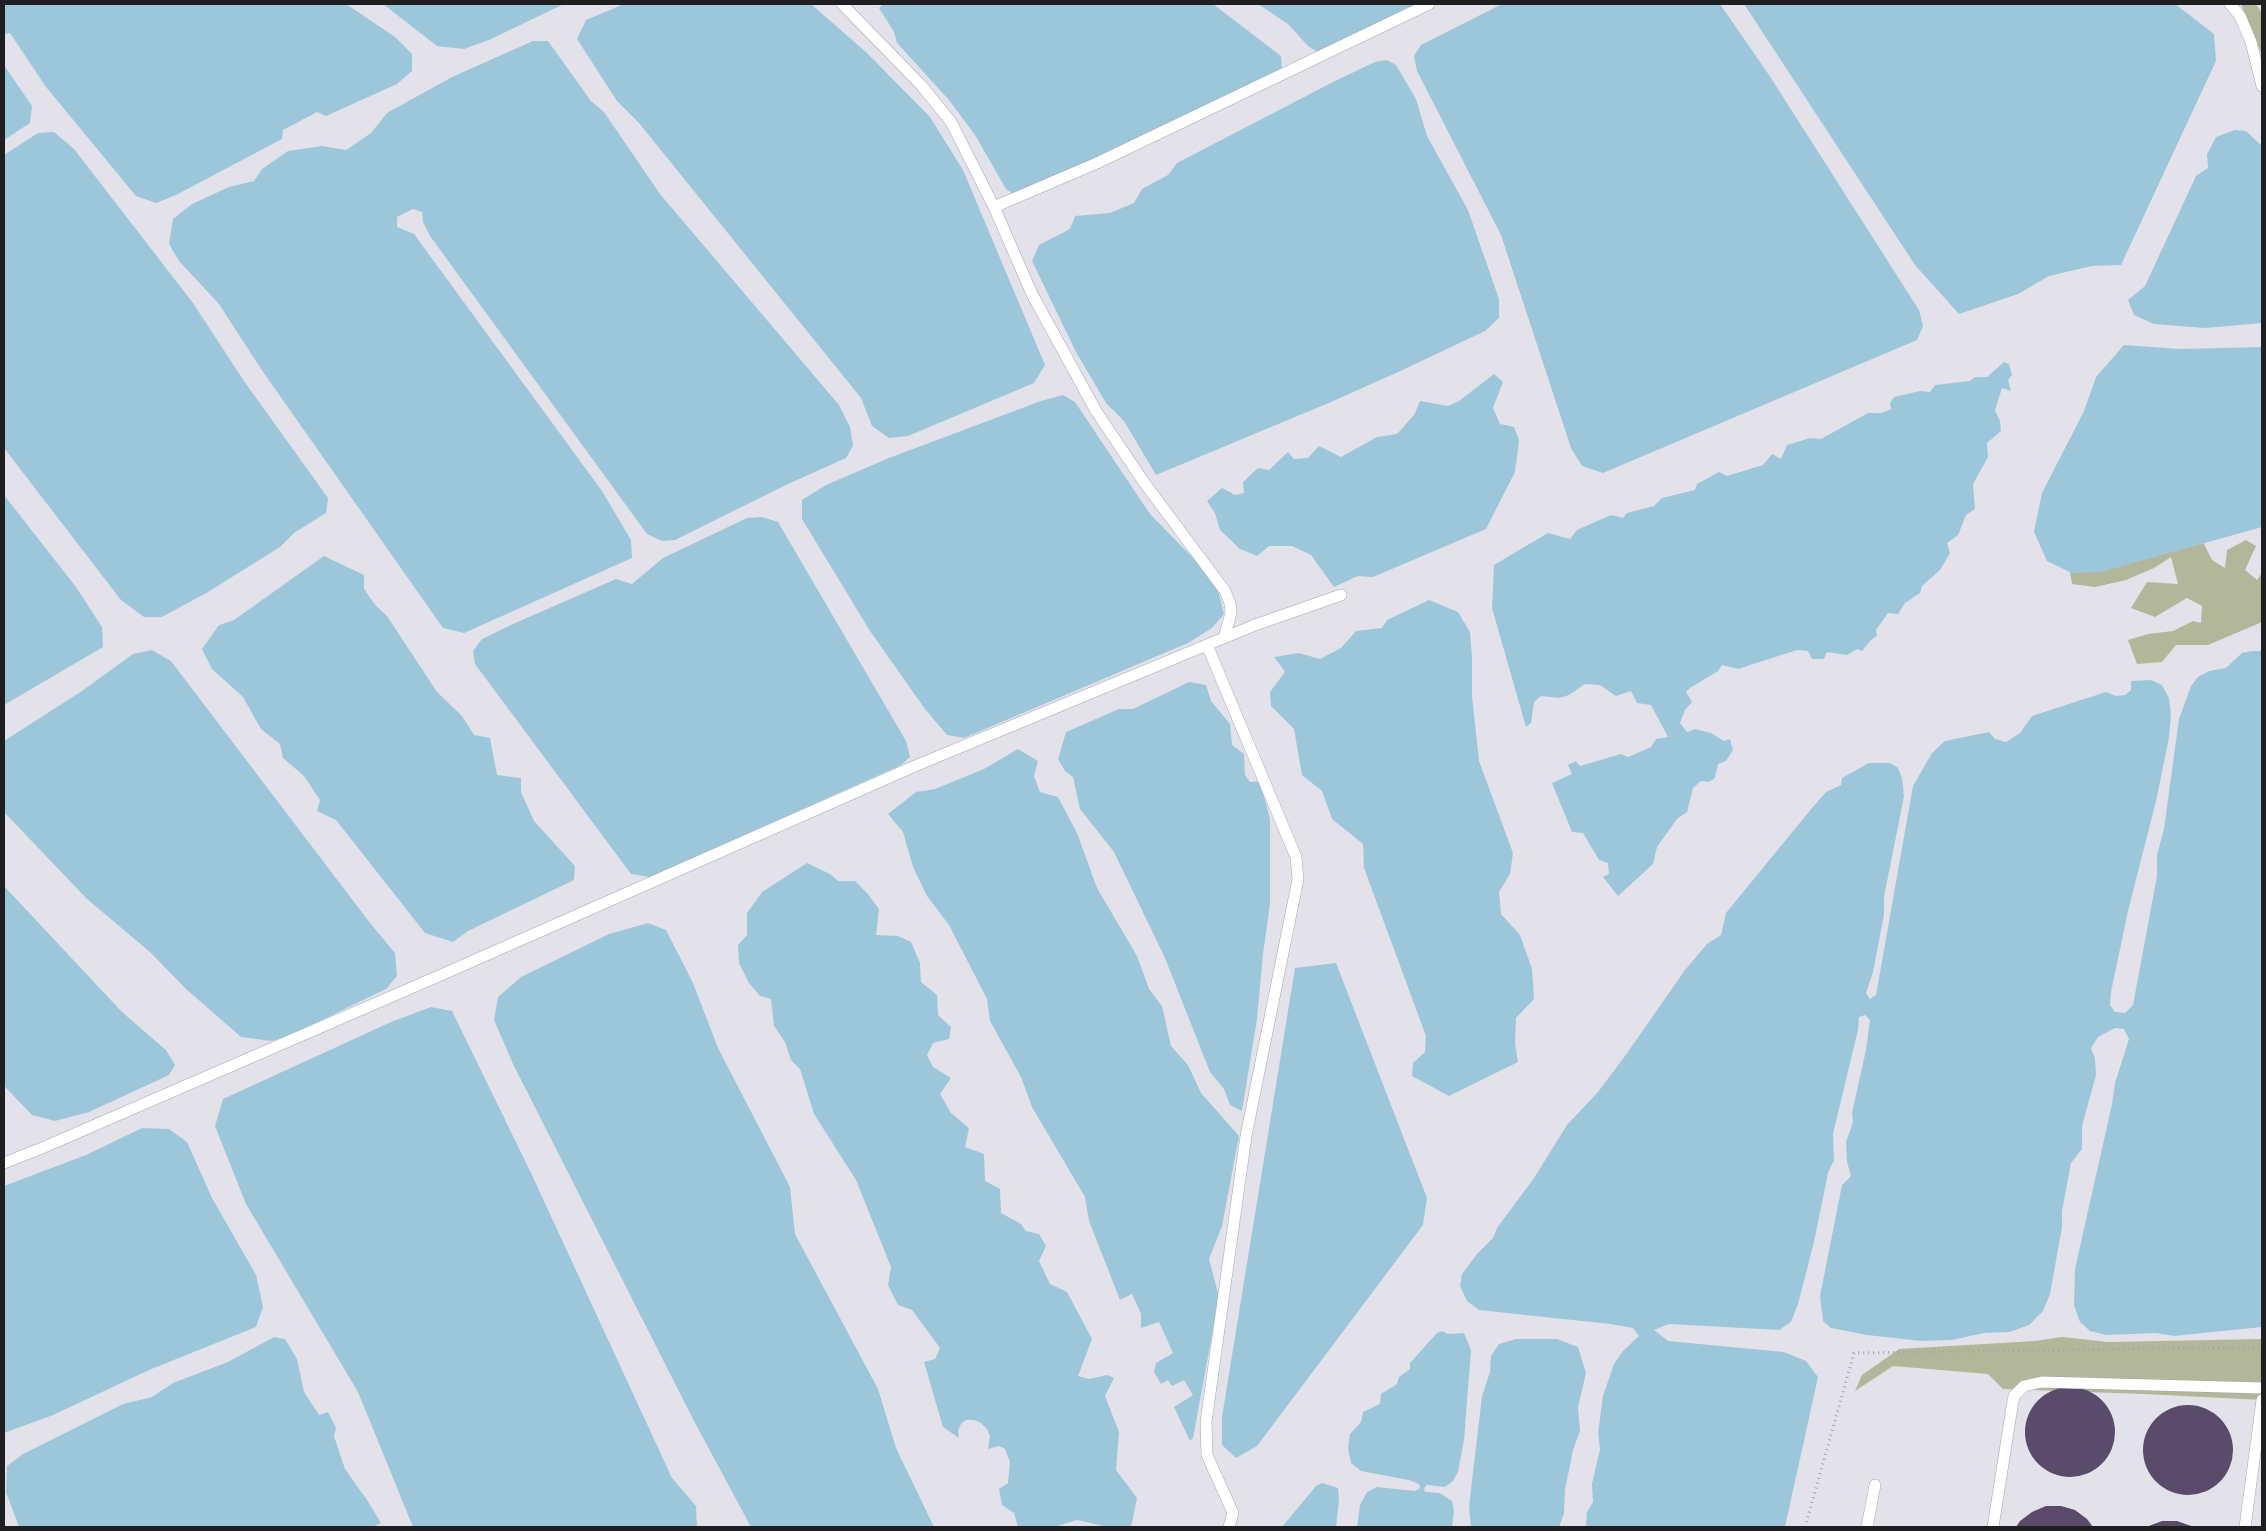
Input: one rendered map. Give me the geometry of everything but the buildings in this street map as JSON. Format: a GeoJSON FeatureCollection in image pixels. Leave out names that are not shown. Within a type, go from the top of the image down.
{"type":"FeatureCollection","features":[{"type":"Feature","properties":{"kind":"lane"},"geometry":{"type":"LineString","coordinates":[[842,4],[854,13],[921,85],[952,122],[994,207],[1032,294],[1096,411],[1143,481],[1225,591],[1230,603],[1231,613],[1224,638]]}},
{"type":"Feature","properties":{"kind":"lane"},"geometry":{"type":"LineString","coordinates":[[994,207],[1097,163],[1429,4]]}},
{"type":"Feature","properties":{"kind":"lane"},"geometry":{"type":"LineString","coordinates":[[2230,4],[2240,16],[2251,42],[2262,86]]}},
{"type":"Feature","properties":{"kind":"lane"},"geometry":{"type":"LineString","coordinates":[[4,1162],[42,1148],[432,979],[915,766],[1224,638],[1341,595]]}},
{"type":"Feature","properties":{"kind":"lane"},"geometry":{"type":"LineString","coordinates":[[1207,645],[1296,856],[1298,879],[1246,1136],[1206,1422],[1207,1454],[1233,1513],[1229,1527]]}},
{"type":"Feature","properties":{"kind":"lane"},"geometry":{"type":"LineString","coordinates":[[1993,1527],[2014,1396],[2024,1386],[2042,1382],[2262,1388]]}},
{"type":"Feature","properties":{"kind":"lane"},"geometry":{"type":"LineString","coordinates":[[2245,1527],[2262,1400]]}},
{"type":"Feature","properties":{"kind":"lane"},"geometry":{"type":"LineString","coordinates":[[1867,1527],[1875,1485]]}},
{"type":"Feature","properties":{"kind":"path"},"geometry":{"type":"LineString","coordinates":[[1805,1527],[1854,1353],[2262,1347]]}},
{"type":"Feature","properties":{"kind":"green space"},"geometry":{"type":"Polygon","coordinates":[[[2241,4],[2256,4],[2262,13],[2262,55],[2241,4]]]}},
{"type":"Feature","properties":{"kind":"green space"},"geometry":{"type":"Polygon","coordinates":[[[2199,534],[2212,560],[2225,568],[2227,550],[2246,540],[2256,546],[2245,570],[2257,580],[2262,573],[2262,622],[2208,645],[2176,645],[2162,662],[2137,664],[2128,640],[2148,634],[2173,631],[2193,621],[2201,623],[2202,606],[2187,598],[2155,617],[2131,608],[2147,582],[2178,584],[2171,557],[2154,568],[2126,580],[2095,587],[2072,584],[2068,560],[2199,534]]]}},
{"type":"Feature","properties":{"kind":"green space"},"geometry":{"type":"Polygon","coordinates":[[[2062,1337],[2108,1342],[2262,1339],[2262,1400],[2003,1389],[1988,1374],[1893,1366],[1855,1391],[1862,1375],[1899,1349],[2035,1341],[2062,1337]]]}},
{"type":"Feature","properties":{"kind":"water"},"geometry":{"type":"Polygon","coordinates":[[[4,4],[346,4],[395,37],[412,54],[412,71],[397,84],[326,116],[317,112],[283,130],[282,139],[176,195],[156,203],[136,196],[46,87],[10,33],[4,34],[4,4]]]}},
{"type":"Feature","properties":{"kind":"water"},"geometry":{"type":"Polygon","coordinates":[[[383,4],[564,4],[489,40],[464,49],[437,46],[383,4]]]}},
{"type":"Feature","properties":{"kind":"water"},"geometry":{"type":"Polygon","coordinates":[[[624,4],[811,4],[867,53],[930,117],[963,170],[1045,365],[1034,383],[908,436],[889,438],[872,426],[861,398],[639,123],[617,101],[577,39],[586,20],[624,4]]]}},
{"type":"Feature","properties":{"kind":"water"},"geometry":{"type":"Polygon","coordinates":[[[883,4],[1213,4],[1281,56],[1282,70],[1016,196],[1006,189],[975,135],[949,100],[897,43],[894,32],[879,8],[883,4]]]}},
{"type":"Feature","properties":{"kind":"water"},"geometry":{"type":"Polygon","coordinates":[[[1258,4],[1427,4],[1321,54],[1308,46],[1288,24],[1258,4]]]}},
{"type":"Feature","properties":{"kind":"water"},"geometry":{"type":"Polygon","coordinates":[[[1502,4],[1720,4],[1769,75],[1919,310],[1923,326],[1917,340],[1603,473],[1582,466],[1571,448],[1501,235],[1417,71],[1414,56],[1421,45],[1502,4]]]}},
{"type":"Feature","properties":{"kind":"water"},"geometry":{"type":"Polygon","coordinates":[[[1744,4],[2175,4],[2214,34],[2216,61],[2121,265],[2092,266],[2049,276],[2018,294],[1959,314],[1915,265],[1744,4]]]}},
{"type":"Feature","properties":{"kind":"water"},"geometry":{"type":"Polygon","coordinates":[[[533,41],[548,41],[591,101],[604,112],[660,194],[839,405],[850,427],[853,446],[846,458],[788,484],[675,540],[662,541],[647,534],[430,236],[423,222],[422,212],[413,209],[397,217],[397,227],[414,234],[602,491],[631,540],[632,558],[464,633],[443,628],[261,369],[219,304],[179,261],[169,244],[173,219],[192,204],[229,187],[254,181],[262,169],[288,151],[322,146],[346,150],[371,133],[387,113],[452,77],[533,41]]]}},
{"type":"Feature","properties":{"kind":"water"},"geometry":{"type":"Polygon","coordinates":[[[1387,60],[1396,65],[1416,99],[1427,136],[1468,210],[1499,299],[1499,318],[1485,331],[1396,373],[1156,475],[1124,421],[1106,403],[1076,352],[1032,261],[1039,245],[1070,229],[1075,216],[1110,213],[1134,203],[1142,189],[1168,175],[1177,163],[1335,81],[1375,62],[1387,60]]]}},
{"type":"Feature","properties":{"kind":"water"},"geometry":{"type":"Polygon","coordinates":[[[4,65],[32,106],[30,123],[4,140],[4,65]]]}},
{"type":"Feature","properties":{"kind":"water"},"geometry":{"type":"Polygon","coordinates":[[[2235,130],[2246,131],[2262,146],[2262,323],[2205,328],[2154,324],[2134,315],[2128,300],[2145,286],[2196,176],[2208,168],[2207,154],[2216,137],[2235,130]]]}},
{"type":"Feature","properties":{"kind":"water"},"geometry":{"type":"Polygon","coordinates":[[[54,132],[74,149],[193,303],[244,381],[328,498],[326,513],[294,533],[280,547],[208,592],[162,617],[144,617],[121,600],[4,448],[4,155],[38,133],[54,132]]]}},
{"type":"Feature","properties":{"kind":"water"},"geometry":{"type":"Polygon","coordinates":[[[2124,345],[2180,349],[2262,347],[2262,527],[2101,572],[2072,573],[2047,561],[2034,532],[2042,493],[2084,411],[2096,377],[2124,345]]]}},
{"type":"Feature","properties":{"kind":"water"},"geometry":{"type":"Polygon","coordinates":[[[2004,362],[2009,364],[2012,375],[2008,380],[2011,391],[2002,388],[1995,410],[2000,421],[2001,431],[1987,443],[1988,457],[1973,484],[1975,509],[1966,515],[1958,535],[1947,543],[1950,553],[1940,570],[1922,586],[1920,593],[1905,603],[1898,614],[1888,613],[1876,630],[1877,636],[1862,651],[1857,649],[1847,655],[1827,652],[1824,659],[1812,659],[1808,651],[1797,650],[1738,669],[1722,665],[1718,671],[1686,692],[1692,702],[1685,710],[1680,723],[1687,732],[1695,729],[1711,733],[1724,741],[1730,739],[1733,750],[1726,761],[1718,764],[1715,778],[1709,782],[1701,781],[1693,788],[1687,812],[1677,819],[1657,847],[1653,864],[1618,896],[1603,877],[1609,874],[1608,863],[1599,860],[1583,833],[1572,832],[1552,783],[1572,774],[1568,765],[1576,761],[1580,766],[1621,754],[1628,757],[1651,747],[1656,739],[1668,737],[1651,705],[1637,703],[1631,691],[1616,696],[1600,685],[1585,684],[1569,695],[1559,698],[1541,696],[1534,702],[1531,723],[1526,727],[1492,608],[1494,565],[1548,533],[1570,539],[1577,530],[1611,515],[1623,518],[1627,513],[1654,506],[1662,498],[1695,490],[1697,484],[1719,472],[1727,476],[1763,465],[1772,454],[1781,459],[1787,445],[1810,438],[1821,439],[1868,413],[1882,413],[1891,409],[1890,403],[1894,397],[1920,391],[1930,392],[1935,385],[1970,381],[1975,377],[1987,377],[2004,362]]]}},
{"type":"Feature","properties":{"kind":"water"},"geometry":{"type":"Polygon","coordinates":[[[1494,374],[1503,382],[1493,408],[1500,424],[1514,427],[1519,440],[1515,472],[1486,529],[1373,577],[1358,576],[1334,587],[1311,555],[1292,546],[1269,546],[1257,556],[1240,549],[1220,530],[1215,513],[1207,501],[1222,488],[1235,495],[1244,493],[1243,482],[1258,468],[1269,470],[1288,452],[1294,459],[1308,458],[1319,446],[1341,457],[1377,437],[1397,434],[1414,415],[1420,401],[1448,406],[1459,401],[1494,374]]]}},
{"type":"Feature","properties":{"kind":"water"},"geometry":{"type":"Polygon","coordinates":[[[1063,395],[1075,402],[1150,514],[1197,562],[1218,590],[1224,614],[1212,628],[1188,643],[964,738],[947,735],[925,709],[870,631],[802,519],[802,500],[826,485],[889,458],[1041,401],[1063,395]]]}},
{"type":"Feature","properties":{"kind":"water"},"geometry":{"type":"Polygon","coordinates":[[[4,495],[76,587],[102,627],[103,647],[4,705],[4,495]]]}},
{"type":"Feature","properties":{"kind":"water"},"geometry":{"type":"Polygon","coordinates":[[[762,517],[778,522],[906,741],[910,757],[901,765],[650,877],[631,874],[475,664],[473,651],[482,639],[513,624],[616,579],[632,584],[663,558],[747,518],[762,517]]]}},
{"type":"Feature","properties":{"kind":"water"},"geometry":{"type":"Polygon","coordinates":[[[324,556],[364,575],[364,589],[376,606],[387,616],[437,692],[462,716],[474,735],[490,738],[497,775],[521,778],[521,792],[534,821],[575,866],[574,880],[468,931],[453,942],[425,933],[336,820],[317,811],[320,800],[304,776],[283,758],[280,744],[261,729],[243,697],[212,669],[202,649],[219,625],[234,620],[324,556]]]}},
{"type":"Feature","properties":{"kind":"water"},"geometry":{"type":"Polygon","coordinates":[[[1429,600],[1458,612],[1470,632],[1472,696],[1479,761],[1513,853],[1510,874],[1499,892],[1501,914],[1520,935],[1532,969],[1534,999],[1516,1018],[1515,1044],[1518,1062],[1449,1096],[1412,1076],[1413,1063],[1425,1052],[1426,1036],[1364,868],[1363,844],[1332,819],[1322,791],[1302,775],[1294,729],[1271,706],[1270,692],[1285,672],[1274,657],[1299,653],[1320,659],[1341,648],[1356,631],[1382,628],[1387,620],[1429,600]]]}},
{"type":"Feature","properties":{"kind":"water"},"geometry":{"type":"Polygon","coordinates":[[[152,650],[171,661],[370,923],[395,953],[397,976],[386,989],[289,1036],[271,1041],[241,1037],[186,989],[150,952],[87,899],[4,812],[4,741],[82,691],[133,654],[152,650]]]}},
{"type":"Feature","properties":{"kind":"water"},"geometry":{"type":"Polygon","coordinates":[[[2262,651],[2262,1327],[2174,1336],[2156,1333],[2106,1335],[2090,1331],[2080,1322],[2074,1305],[2075,1269],[2115,1083],[2129,1039],[2124,1029],[2115,1028],[2098,1037],[2091,1048],[2095,1058],[2096,1075],[2082,1126],[2082,1149],[2071,1163],[2050,1294],[2043,1311],[2029,1325],[2010,1332],[1984,1333],[1952,1340],[1921,1341],[1867,1335],[1831,1328],[1823,1321],[1820,1296],[1842,1185],[1851,1176],[1847,1162],[1846,1142],[1853,1122],[1852,1113],[1866,1050],[1870,1020],[1865,1015],[1859,1017],[1858,1030],[1833,1134],[1834,1160],[1828,1173],[1814,1242],[1798,1304],[1791,1322],[1779,1330],[1669,1324],[1654,1330],[1668,1341],[1784,1352],[1806,1361],[1818,1377],[1785,1527],[1586,1527],[1587,1512],[1593,1502],[1592,1484],[1600,1449],[1598,1433],[1603,1396],[1614,1364],[1623,1351],[1639,1336],[1633,1328],[1610,1324],[1479,1310],[1467,1301],[1460,1286],[1462,1274],[1477,1254],[1493,1238],[1497,1228],[1534,1178],[1567,1125],[1598,1092],[1685,970],[1707,944],[1721,935],[1726,913],[1826,792],[1841,785],[1842,778],[1869,763],[1890,763],[1898,768],[1902,778],[1904,796],[1884,897],[1884,915],[1873,972],[1866,993],[1870,999],[1876,995],[1913,786],[1932,753],[1945,741],[1989,732],[1995,739],[2006,742],[2020,733],[2032,716],[2106,692],[2116,696],[2125,695],[2131,690],[2131,681],[2151,680],[2162,685],[2169,698],[2171,714],[2169,738],[2156,801],[2128,911],[2111,992],[2110,1005],[2115,1012],[2125,1013],[2133,1005],[2157,876],[2157,855],[2164,829],[2179,719],[2191,686],[2198,677],[2209,671],[2226,668],[2242,653],[2262,651]]]}},
{"type":"Feature","properties":{"kind":"water"},"geometry":{"type":"Polygon","coordinates":[[[1189,682],[1206,685],[1211,701],[1230,724],[1232,745],[1244,754],[1245,775],[1250,782],[1260,781],[1270,819],[1270,904],[1257,1019],[1242,1111],[1230,1105],[1224,1089],[1210,1072],[1165,958],[1114,852],[1080,809],[1073,777],[1065,771],[1058,759],[1066,732],[1119,709],[1133,709],[1189,682]]]}},
{"type":"Feature","properties":{"kind":"water"},"geometry":{"type":"Polygon","coordinates":[[[1018,749],[1038,761],[1034,776],[1040,792],[1058,797],[1077,833],[1097,888],[1137,956],[1149,989],[1162,1006],[1171,1046],[1188,1065],[1201,1093],[1239,1136],[1222,1226],[1209,1259],[1219,1297],[1193,1438],[1190,1441],[1174,1407],[1193,1395],[1184,1380],[1172,1386],[1168,1380],[1161,1384],[1154,1372],[1156,1363],[1173,1353],[1159,1322],[1141,1328],[1141,1314],[1132,1294],[1120,1300],[1089,1221],[1085,1197],[1032,1107],[1021,1077],[990,1021],[987,999],[949,925],[927,896],[913,867],[903,832],[888,814],[916,792],[935,789],[984,769],[1018,749]]]}},
{"type":"Feature","properties":{"kind":"water"},"geometry":{"type":"Polygon","coordinates":[[[807,863],[830,874],[838,881],[855,881],[867,893],[879,909],[876,935],[898,936],[911,942],[920,963],[921,982],[937,995],[938,1015],[951,1027],[949,1039],[933,1043],[927,1055],[933,1067],[951,1078],[940,1094],[951,1113],[969,1128],[965,1147],[984,1154],[985,1181],[1000,1189],[1001,1213],[1021,1224],[1026,1231],[1039,1234],[1046,1246],[1039,1261],[1050,1284],[1067,1292],[1092,1339],[1078,1376],[1089,1379],[1107,1375],[1114,1378],[1105,1396],[1119,1432],[1116,1470],[1137,1498],[1130,1527],[1108,1527],[1077,1520],[1054,1527],[1018,1527],[1014,1513],[1002,1505],[999,1489],[1008,1483],[1010,1462],[1005,1449],[999,1446],[988,1449],[990,1436],[987,1429],[981,1423],[974,1420],[966,1420],[961,1424],[958,1430],[959,1438],[943,1427],[924,1362],[935,1359],[940,1348],[912,1310],[898,1305],[888,1285],[891,1267],[856,1180],[814,1114],[800,1069],[791,1060],[785,1042],[774,1026],[771,999],[760,996],[749,983],[739,963],[738,945],[747,935],[747,913],[762,892],[807,863]]]}},
{"type":"Feature","properties":{"kind":"water"},"geometry":{"type":"Polygon","coordinates":[[[4,886],[122,1012],[166,1050],[175,1065],[169,1075],[89,1112],[55,1121],[32,1115],[7,1089],[4,1085],[4,886]]]}},
{"type":"Feature","properties":{"kind":"water"},"geometry":{"type":"Polygon","coordinates":[[[648,923],[666,930],[693,983],[718,1048],[790,1187],[795,1234],[878,1389],[896,1448],[934,1527],[751,1527],[694,1421],[513,1064],[494,1020],[498,997],[521,977],[609,934],[648,923]]]}},
{"type":"Feature","properties":{"kind":"water"},"geometry":{"type":"Polygon","coordinates":[[[1336,963],[1427,1198],[1423,1225],[1257,1446],[1236,1458],[1222,1445],[1222,1417],[1295,968],[1336,963]]]}},
{"type":"Feature","properties":{"kind":"water"},"geometry":{"type":"Polygon","coordinates":[[[431,1007],[452,1011],[531,1173],[672,1478],[696,1506],[697,1527],[413,1527],[358,1392],[246,1204],[215,1126],[223,1099],[391,1022],[431,1007]]]}},
{"type":"Feature","properties":{"kind":"water"},"geometry":{"type":"Polygon","coordinates":[[[142,1128],[169,1129],[187,1142],[212,1198],[256,1275],[263,1307],[256,1327],[149,1370],[53,1415],[4,1433],[4,1186],[86,1155],[142,1128]]]}},
{"type":"Feature","properties":{"kind":"water"},"geometry":{"type":"Polygon","coordinates":[[[1442,1331],[1448,1334],[1464,1333],[1471,1350],[1464,1440],[1458,1472],[1453,1481],[1445,1487],[1427,1485],[1424,1488],[1425,1492],[1440,1493],[1452,1501],[1454,1511],[1452,1527],[1357,1527],[1360,1505],[1367,1492],[1377,1487],[1415,1491],[1420,1488],[1419,1484],[1409,1480],[1361,1471],[1351,1463],[1348,1448],[1350,1434],[1361,1422],[1363,1412],[1380,1404],[1381,1394],[1397,1384],[1399,1377],[1410,1369],[1410,1363],[1437,1333],[1442,1331]]]}},
{"type":"Feature","properties":{"kind":"water"},"geometry":{"type":"Polygon","coordinates":[[[274,1337],[285,1339],[297,1359],[304,1392],[319,1415],[328,1412],[336,1428],[334,1436],[345,1469],[381,1523],[373,1527],[19,1527],[6,1492],[7,1466],[23,1454],[123,1404],[152,1397],[173,1383],[228,1362],[274,1337]]]}},
{"type":"Feature","properties":{"kind":"water"},"geometry":{"type":"Polygon","coordinates":[[[1516,1339],[1557,1339],[1578,1347],[1586,1373],[1578,1407],[1580,1431],[1573,1450],[1565,1490],[1564,1513],[1559,1527],[1471,1527],[1469,1507],[1482,1396],[1490,1372],[1491,1356],[1499,1344],[1516,1339]]]}},
{"type":"Feature","properties":{"kind":"water"},"geometry":{"type":"Polygon","coordinates":[[[1322,1483],[1338,1488],[1339,1500],[1336,1527],[1282,1527],[1316,1486],[1322,1483]]]}}]}
